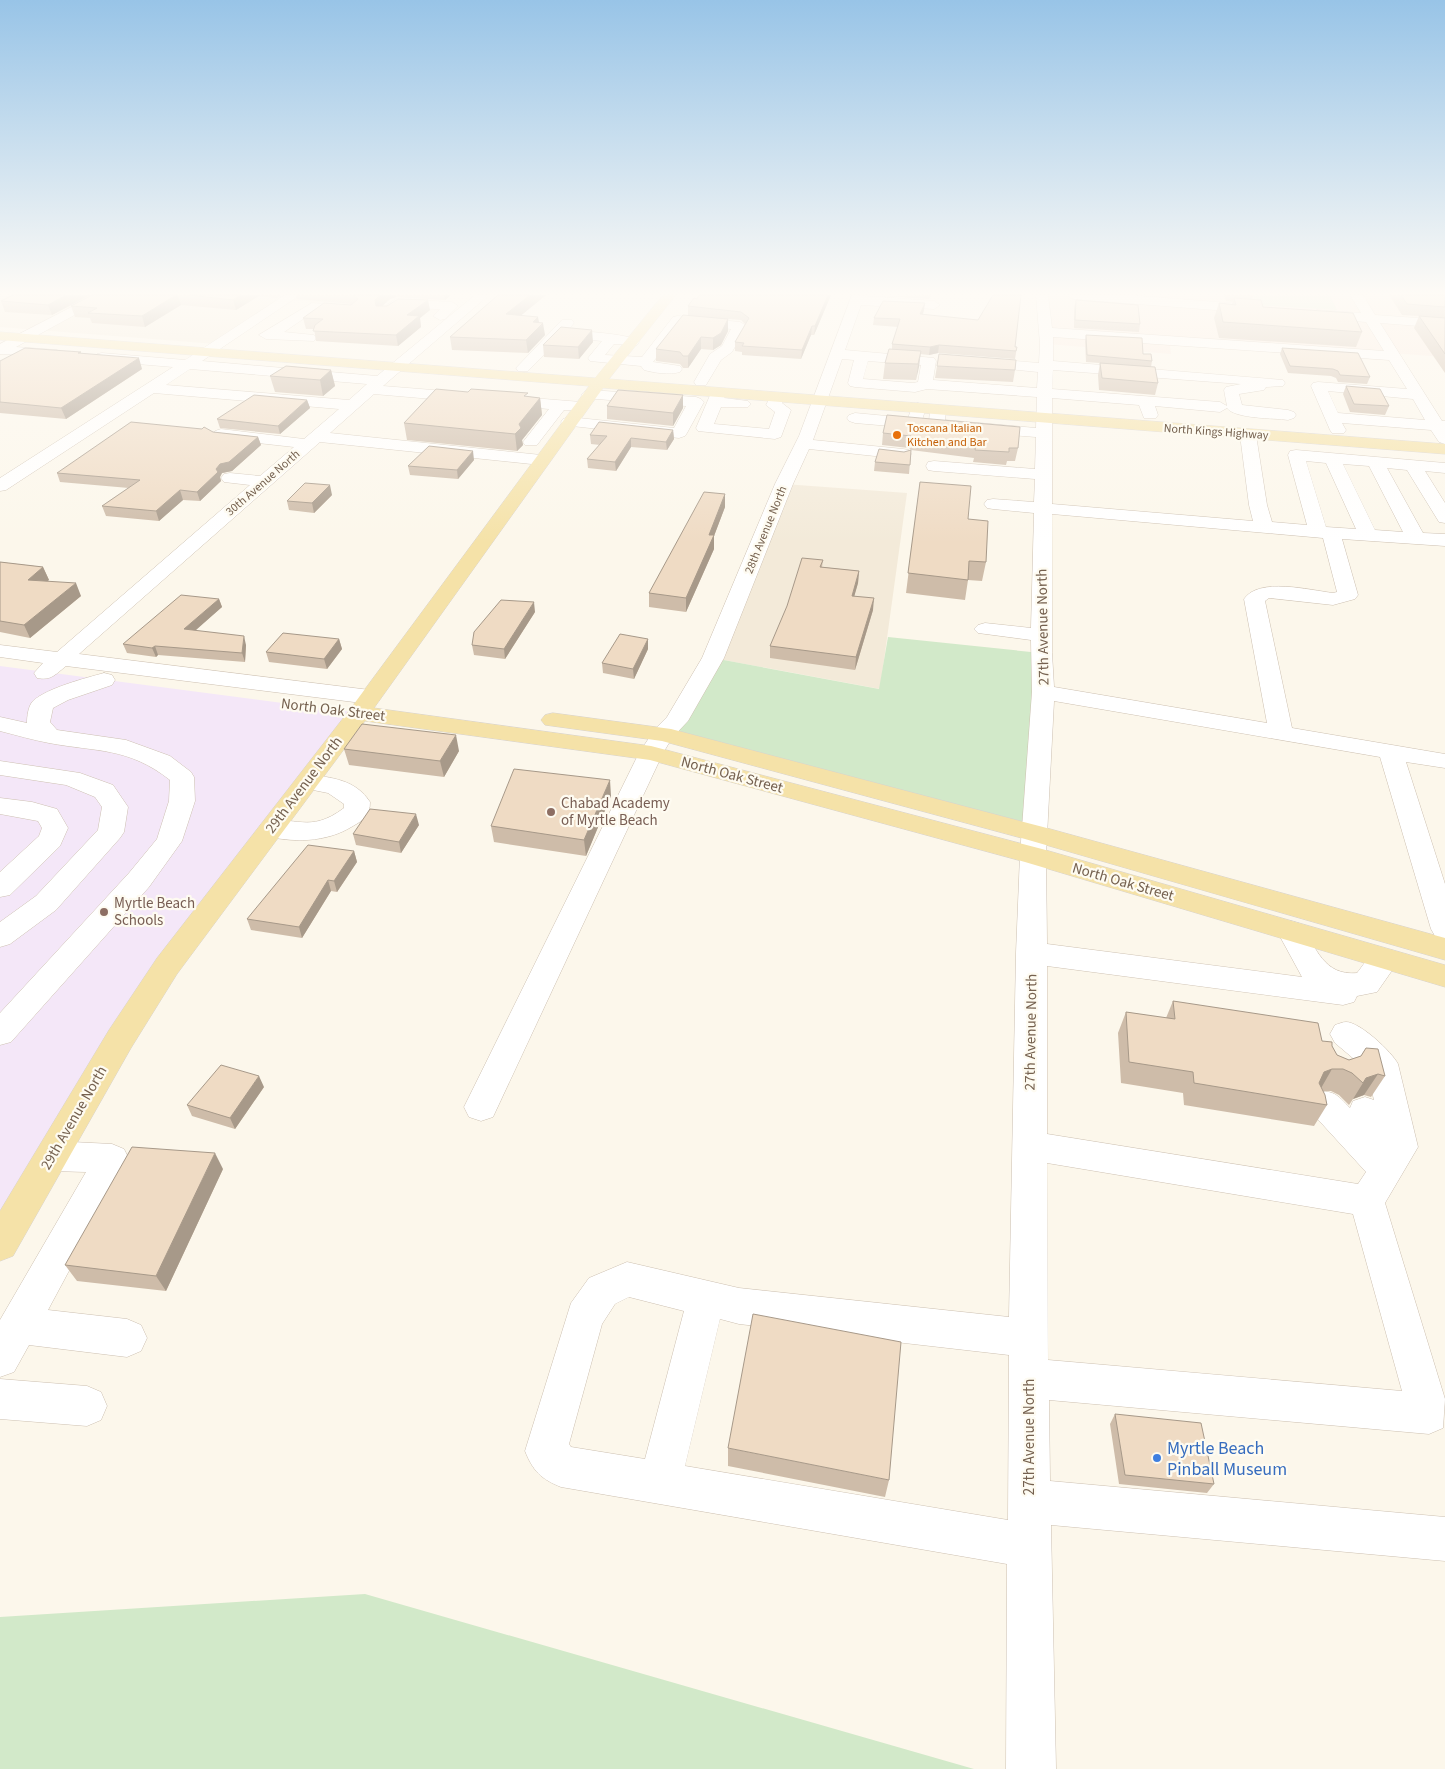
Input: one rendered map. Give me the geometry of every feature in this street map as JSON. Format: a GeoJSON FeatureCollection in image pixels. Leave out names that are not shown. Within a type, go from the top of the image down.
{"type":"FeatureCollection","features":[{"type":"Feature","properties":{"kind":"main road","name":"North Kings Highway"},"geometry":{"type":"LineString","coordinates":[[518,378],[593,390],[638,381],[717,397],[780,404],[820,401],[863,388],[916,406],[1041,393],[1245,423]]}},
{"type":"Feature","properties":{"kind":"main road","name":"29th Avenue North"},"geometry":{"type":"LineString","coordinates":[[0,1244],[120,1039],[167,966],[365,705],[541,460],[603,378]]}},
{"type":"Feature","properties":{"kind":"main road","name":"North Kings Highway"},"geometry":{"type":"LineString","coordinates":[[692,391],[847,403],[916,406],[938,410]]}},
{"type":"Feature","properties":{"kind":"main road","name":"North Kings Highway"},"geometry":{"type":"LineString","coordinates":[[1041,393],[1245,423],[1445,449]]}},
{"type":"Feature","properties":{"kind":"main road"},"geometry":{"type":"LineString","coordinates":[[1290,420],[1443,433]]}},
{"type":"Feature","properties":{"kind":"main road","name":"North Oak Street"},"geometry":{"type":"LineString","coordinates":[[365,705],[657,744],[1034,844],[1445,949]]}},
{"type":"Feature","properties":{"kind":"main road","name":"North Oak Street"},"geometry":{"type":"LineString","coordinates":[[1034,844],[1291,931],[1445,976]]}},
{"type":"Feature","properties":{"kind":"street"},"geometry":{"type":"LineString","coordinates":[[0,486],[165,378]]}},
{"type":"Feature","properties":{"kind":"street"},"geometry":{"type":"LineString","coordinates":[[321,378],[371,384],[409,393],[553,404],[593,390],[649,378]]}},
{"type":"Feature","properties":{"kind":"street","name":"30th Avenue North"},"geometry":{"type":"LineString","coordinates":[[53,666],[265,482],[380,378]]}},
{"type":"Feature","properties":{"kind":"street"},"geometry":{"type":"LineString","coordinates":[[409,393],[424,379],[490,378]]}},
{"type":"Feature","properties":{"kind":"street"},"geometry":{"type":"LineString","coordinates":[[493,400],[514,378]]}},
{"type":"Feature","properties":{"kind":"street"},"geometry":{"type":"LineString","coordinates":[[517,378],[557,390],[553,404],[526,448]]}},
{"type":"Feature","properties":{"kind":"street"},"geometry":{"type":"LineString","coordinates":[[635,378],[638,381]]}},
{"type":"Feature","properties":{"kind":"street"},"geometry":{"type":"LineString","coordinates":[[594,425],[640,378]]}},
{"type":"Feature","properties":{"kind":"street"},"geometry":{"type":"LineString","coordinates":[[569,422],[679,433],[696,402],[692,391],[701,378]]}},
{"type":"Feature","properties":{"kind":"street","name":"28th Avenue North"},"geometry":{"type":"LineString","coordinates":[[481,1107],[657,744],[676,722],[713,658],[784,484],[805,440],[828,378]]}},
{"type":"Feature","properties":{"kind":"street"},"geometry":{"type":"LineString","coordinates":[[856,378],[855,383],[863,388]]}},
{"type":"Feature","properties":{"kind":"street"},"geometry":{"type":"LineString","coordinates":[[916,406],[924,378]]}},
{"type":"Feature","properties":{"kind":"street"},"geometry":{"type":"LineString","coordinates":[[855,418],[916,406],[942,378]]}},
{"type":"Feature","properties":{"kind":"street"},"geometry":{"type":"LineString","coordinates":[[985,378],[1041,393]]}},
{"type":"Feature","properties":{"kind":"street"},"geometry":{"type":"LineString","coordinates":[[1019,378],[1041,393]]}},
{"type":"Feature","properties":{"kind":"street","name":"27th Avenue North"},"geometry":{"type":"LineString","coordinates":[[1031,1769],[1028,1378],[1029,1146],[1034,844],[1044,692],[1041,635],[1042,378]]}},
{"type":"Feature","properties":{"kind":"street"},"geometry":{"type":"LineString","coordinates":[[1407,378],[1443,433]]}},
{"type":"Feature","properties":{"kind":"street"},"geometry":{"type":"LineString","coordinates":[[334,404],[371,384]]}},
{"type":"Feature","properties":{"kind":"street"},"geometry":{"type":"LineString","coordinates":[[938,410],[937,424],[1041,393],[1282,385]]}},
{"type":"Feature","properties":{"kind":"street"},"geometry":{"type":"LineString","coordinates":[[1245,423],[1290,420],[1282,385]]}},
{"type":"Feature","properties":{"kind":"street"},"geometry":{"type":"LineString","coordinates":[[1264,528],[1258,506],[1245,423],[1235,408],[1231,390],[1252,386],[1282,385]]}},
{"type":"Feature","properties":{"kind":"street"},"geometry":{"type":"LineString","coordinates":[[1443,433],[1402,422],[1335,423],[1313,386],[1445,405]]}},
{"type":"Feature","properties":{"kind":"street"},"geometry":{"type":"LineString","coordinates":[[150,388],[352,405]]}},
{"type":"Feature","properties":{"kind":"street"},"geometry":{"type":"LineString","coordinates":[[423,408],[436,395]]}},
{"type":"Feature","properties":{"kind":"street"},"geometry":{"type":"LineString","coordinates":[[743,404],[717,397],[704,428],[775,434],[844,448],[903,454]]}},
{"type":"Feature","properties":{"kind":"street"},"geometry":{"type":"LineString","coordinates":[[135,398],[260,410],[266,408],[277,399]]}},
{"type":"Feature","properties":{"kind":"street"},"geometry":{"type":"LineString","coordinates":[[844,448],[858,414],[847,403]]}},
{"type":"Feature","properties":{"kind":"street"},"geometry":{"type":"LineString","coordinates":[[775,434],[780,404]]}},
{"type":"Feature","properties":{"kind":"street"},"geometry":{"type":"LineString","coordinates":[[1148,408],[1220,407]]}},
{"type":"Feature","properties":{"kind":"street"},"geometry":{"type":"LineString","coordinates":[[384,445],[397,433]]}},
{"type":"Feature","properties":{"kind":"street"},"geometry":{"type":"LineString","coordinates":[[216,434],[312,440],[355,440],[384,445],[526,448],[541,460]]}},
{"type":"Feature","properties":{"kind":"street"},"geometry":{"type":"LineString","coordinates":[[1281,733],[1254,599],[1266,592],[1333,599],[1348,595],[1296,455],[1445,468]]}},
{"type":"Feature","properties":{"kind":"street"},"geometry":{"type":"LineString","coordinates":[[1332,458],[1368,535]]}},
{"type":"Feature","properties":{"kind":"street"},"geometry":{"type":"LineString","coordinates":[[267,461],[286,463]]}},
{"type":"Feature","properties":{"kind":"street"},"geometry":{"type":"LineString","coordinates":[[1375,462],[1416,538]]}},
{"type":"Feature","properties":{"kind":"street"},"geometry":{"type":"LineString","coordinates":[[1413,465],[1445,518]]}},
{"type":"Feature","properties":{"kind":"street"},"geometry":{"type":"LineString","coordinates":[[934,466],[1043,475]]}},
{"type":"Feature","properties":{"kind":"street"},"geometry":{"type":"LineString","coordinates":[[230,478],[265,482]]}},
{"type":"Feature","properties":{"kind":"street"},"geometry":{"type":"LineString","coordinates":[[993,504],[1325,533],[1445,540]]}},
{"type":"Feature","properties":{"kind":"street"},"geometry":{"type":"LineString","coordinates":[[985,629],[1041,635]]}},
{"type":"Feature","properties":{"kind":"street","name":"North Oak Street"},"geometry":{"type":"LineString","coordinates":[[0,651],[104,680],[365,705]]}},
{"type":"Feature","properties":{"kind":"street","name":"North Oak Street"},"geometry":{"type":"LineString","coordinates":[[0,666],[53,666],[365,705]]}},
{"type":"Feature","properties":{"kind":"street"},"geometry":{"type":"LineString","coordinates":[[49,736],[38,723],[42,705],[60,695],[104,680]]}},
{"type":"Feature","properties":{"kind":"street"},"geometry":{"type":"LineString","coordinates":[[1044,692],[1445,761]]}},
{"type":"Feature","properties":{"kind":"street"},"geometry":{"type":"LineString","coordinates":[[0,724],[49,736],[126,747],[161,761],[182,777],[182,801],[169,840],[139,880],[0,1033]]}},
{"type":"Feature","properties":{"kind":"street"},"geometry":{"type":"LineString","coordinates":[[1391,753],[1445,929]]}},
{"type":"Feature","properties":{"kind":"street"},"geometry":{"type":"LineString","coordinates":[[0,768],[71,778],[104,791],[115,807],[111,832],[46,903],[0,937]]}},
{"type":"Feature","properties":{"kind":"street"},"geometry":{"type":"LineString","coordinates":[[271,829],[303,833],[328,830],[342,823],[356,811],[357,802],[348,791],[337,786],[306,782]]}},
{"type":"Feature","properties":{"kind":"street"},"geometry":{"type":"LineString","coordinates":[[0,806],[32,810],[48,816],[55,828],[51,840],[0,888]]}},
{"type":"Feature","properties":{"kind":"street"},"geometry":{"type":"LineString","coordinates":[[1291,931],[1313,970],[1342,990],[1349,1010],[1341,1056],[1382,1064],[1401,1147],[1377,1186]]}},
{"type":"Feature","properties":{"kind":"street"},"geometry":{"type":"LineString","coordinates":[[1032,953],[1342,990],[1366,984],[1385,959]]}},
{"type":"Feature","properties":{"kind":"street"},"geometry":{"type":"LineString","coordinates":[[1028,1378],[1429,1414],[1377,1186],[1346,1108]]}},
{"type":"Feature","properties":{"kind":"street"},"geometry":{"type":"LineString","coordinates":[[1029,1146],[1377,1186]]}},
{"type":"Feature","properties":{"kind":"street"},"geometry":{"type":"LineString","coordinates":[[0,1358],[112,1159],[52,1156]]}},
{"type":"Feature","properties":{"kind":"street"},"geometry":{"type":"LineString","coordinates":[[1028,1338],[739,1306],[627,1280],[602,1292],[585,1316],[546,1451],[561,1466],[1030,1546]]}},
{"type":"Feature","properties":{"kind":"street"},"geometry":{"type":"LineString","coordinates":[[660,1483],[706,1299]]}},
{"type":"Feature","properties":{"kind":"street"},"geometry":{"type":"LineString","coordinates":[[19,1324],[127,1338]]}},
{"type":"Feature","properties":{"kind":"street"},"geometry":{"type":"LineString","coordinates":[[0,1399],[87,1406]]}},
{"type":"Feature","properties":{"kind":"street"},"geometry":{"type":"LineString","coordinates":[[1029,1501],[1445,1539]]}},
{"type":"Feature","properties":{"kind":"shaded area"},"geometry":{"type":"Polygon","coordinates":[[[784,484],[907,493],[880,689],[713,658],[784,484]]]}},
{"type":"Feature","properties":{"kind":"shaded area","name":"Myrtle Beach Schools"},"geometry":{"type":"Polygon","coordinates":[[[0,666],[359,713],[167,966],[0,1244],[0,666]]]}},
{"type":"Feature","properties":{"kind":"green space"},"geometry":{"type":"Polygon","coordinates":[[[888,637],[1041,653],[1034,833],[663,734],[713,658],[879,689],[888,637]]]}},
{"type":"Feature","properties":{"kind":"green space"},"geometry":{"type":"Polygon","coordinates":[[[365,1594],[974,1769],[0,1769],[0,1617],[365,1594]]]}},
{"type":"Feature","properties":{"kind":"building"},"geometry":{"type":"Polygon","coordinates":[[[0,378],[108,378],[61,408],[0,402],[0,378]]]}},
{"type":"Feature","properties":{"kind":"building"},"geometry":{"type":"Polygon","coordinates":[[[289,378],[323,378],[320,380],[289,378]]]}},
{"type":"Feature","properties":{"kind":"building"},"geometry":{"type":"Polygon","coordinates":[[[1102,378],[1157,378],[1158,383],[1102,378]]]}},
{"type":"Feature","properties":{"kind":"building"},"geometry":{"type":"Polygon","coordinates":[[[1346,386],[1380,389],[1389,406],[1354,404],[1346,386]]]}},
{"type":"Feature","properties":{"kind":"building"},"geometry":{"type":"Polygon","coordinates":[[[436,389],[468,392],[471,389],[528,393],[524,396],[540,398],[519,424],[521,428],[515,434],[404,423],[436,389]]]}},
{"type":"Feature","properties":{"kind":"building"},"geometry":{"type":"Polygon","coordinates":[[[618,390],[683,395],[673,413],[607,406],[618,390]]]}},
{"type":"Feature","properties":{"kind":"building"},"geometry":{"type":"Polygon","coordinates":[[[254,395],[307,400],[278,426],[217,419],[254,395]]]}},
{"type":"Feature","properties":{"kind":"building"},"geometry":{"type":"Polygon","coordinates":[[[887,415],[1020,427],[1018,448],[1009,448],[1009,452],[975,450],[976,445],[883,433],[887,415]]]}},
{"type":"Feature","properties":{"kind":"building"},"geometry":{"type":"Polygon","coordinates":[[[131,422],[202,429],[204,427],[213,432],[258,437],[229,462],[220,464],[216,469],[218,472],[197,492],[180,490],[156,511],[102,506],[140,480],[57,473],[131,422]]]}},
{"type":"Feature","properties":{"kind":"building"},"geometry":{"type":"Polygon","coordinates":[[[599,422],[673,430],[666,442],[631,438],[615,462],[587,459],[607,436],[590,435],[599,422]]]}},
{"type":"Feature","properties":{"kind":"building"},"geometry":{"type":"Polygon","coordinates":[[[429,446],[473,451],[457,470],[408,466],[429,446]]]}},
{"type":"Feature","properties":{"kind":"building"},"geometry":{"type":"Polygon","coordinates":[[[879,449],[904,452],[911,450],[910,465],[875,462],[879,449]]]}},
{"type":"Feature","properties":{"kind":"building"},"geometry":{"type":"Polygon","coordinates":[[[920,482],[971,486],[968,519],[988,521],[986,562],[969,561],[968,580],[908,573],[920,482]]]}},
{"type":"Feature","properties":{"kind":"building"},"geometry":{"type":"Polygon","coordinates":[[[305,483],[330,485],[312,503],[287,501],[305,483]]]}},
{"type":"Feature","properties":{"kind":"building"},"geometry":{"type":"Polygon","coordinates":[[[704,492],[725,494],[709,535],[714,535],[686,598],[649,593],[704,492]]]}},
{"type":"Feature","properties":{"kind":"building"},"geometry":{"type":"Polygon","coordinates":[[[802,558],[823,560],[820,567],[859,571],[852,596],[874,598],[856,657],[770,646],[787,606],[802,558]]]}},
{"type":"Feature","properties":{"kind":"building"},"geometry":{"type":"Polygon","coordinates":[[[0,562],[43,567],[28,580],[76,583],[24,625],[0,621],[0,562]]]}},
{"type":"Feature","properties":{"kind":"building"},"geometry":{"type":"Polygon","coordinates":[[[181,595],[219,599],[184,629],[244,636],[242,653],[155,646],[152,648],[123,644],[181,595]]]}},
{"type":"Feature","properties":{"kind":"building"},"geometry":{"type":"Polygon","coordinates":[[[501,600],[534,602],[504,649],[472,645],[474,632],[501,600]]]}},
{"type":"Feature","properties":{"kind":"building"},"geometry":{"type":"Polygon","coordinates":[[[283,633],[339,639],[324,659],[266,652],[283,633]]]}},
{"type":"Feature","properties":{"kind":"building"},"geometry":{"type":"Polygon","coordinates":[[[620,634],[648,639],[633,669],[602,663],[620,634]]]}},
{"type":"Feature","properties":{"kind":"building"},"geometry":{"type":"Polygon","coordinates":[[[362,724],[456,735],[440,761],[344,749],[362,724]]]}},
{"type":"Feature","properties":{"kind":"building"},"geometry":{"type":"Polygon","coordinates":[[[514,769],[610,780],[584,840],[491,826],[514,769]]]}},
{"type":"Feature","properties":{"kind":"building"},"geometry":{"type":"Polygon","coordinates":[[[370,809],[416,814],[399,842],[353,834],[370,809]]]}},
{"type":"Feature","properties":{"kind":"building"},"geometry":{"type":"Polygon","coordinates":[[[308,845],[354,851],[334,881],[328,880],[299,927],[247,919],[308,845]]]}},
{"type":"Feature","properties":{"kind":"building"},"geometry":{"type":"Polygon","coordinates":[[[1173,1001],[1318,1023],[1322,1041],[1332,1042],[1337,1055],[1349,1060],[1361,1056],[1366,1048],[1378,1049],[1385,1076],[1378,1074],[1366,1078],[1363,1083],[1352,1073],[1343,1069],[1332,1069],[1324,1072],[1319,1083],[1325,1095],[1327,1105],[1194,1083],[1193,1072],[1129,1062],[1126,1012],[1175,1019],[1173,1001]]]}},
{"type":"Feature","properties":{"kind":"building"},"geometry":{"type":"Polygon","coordinates":[[[221,1065],[259,1076],[230,1118],[187,1105],[221,1065]]]}},
{"type":"Feature","properties":{"kind":"building"},"geometry":{"type":"Polygon","coordinates":[[[132,1147],[215,1153],[156,1276],[65,1265],[132,1147]]]}},
{"type":"Feature","properties":{"kind":"building"},"geometry":{"type":"Polygon","coordinates":[[[753,1314],[901,1342],[889,1480],[728,1448],[753,1314]]]}},
{"type":"Feature","properties":{"kind":"building","name":"Myrtle Beach Pinball Museum"},"geometry":{"type":"Polygon","coordinates":[[[1115,1414],[1201,1423],[1214,1484],[1125,1475],[1115,1414]]]}},
{"type":"Feature","properties":{"kind":"place","name":"Toscana Italian Kitchen and Bar"},"geometry":{"type":"Point","coordinates":[897,435]}},
{"type":"Feature","properties":{"kind":"place","name":"Chabad Academy of Myrtle Beach"},"geometry":{"type":"Point","coordinates":[551,812]}},
{"type":"Feature","properties":{"kind":"place","name":"Myrtle Beach Schools"},"geometry":{"type":"Point","coordinates":[104,912]}},
{"type":"Feature","properties":{"kind":"place","name":"Myrtle Beach Pinball Museum"},"geometry":{"type":"Point","coordinates":[1157,1458]}}]}
